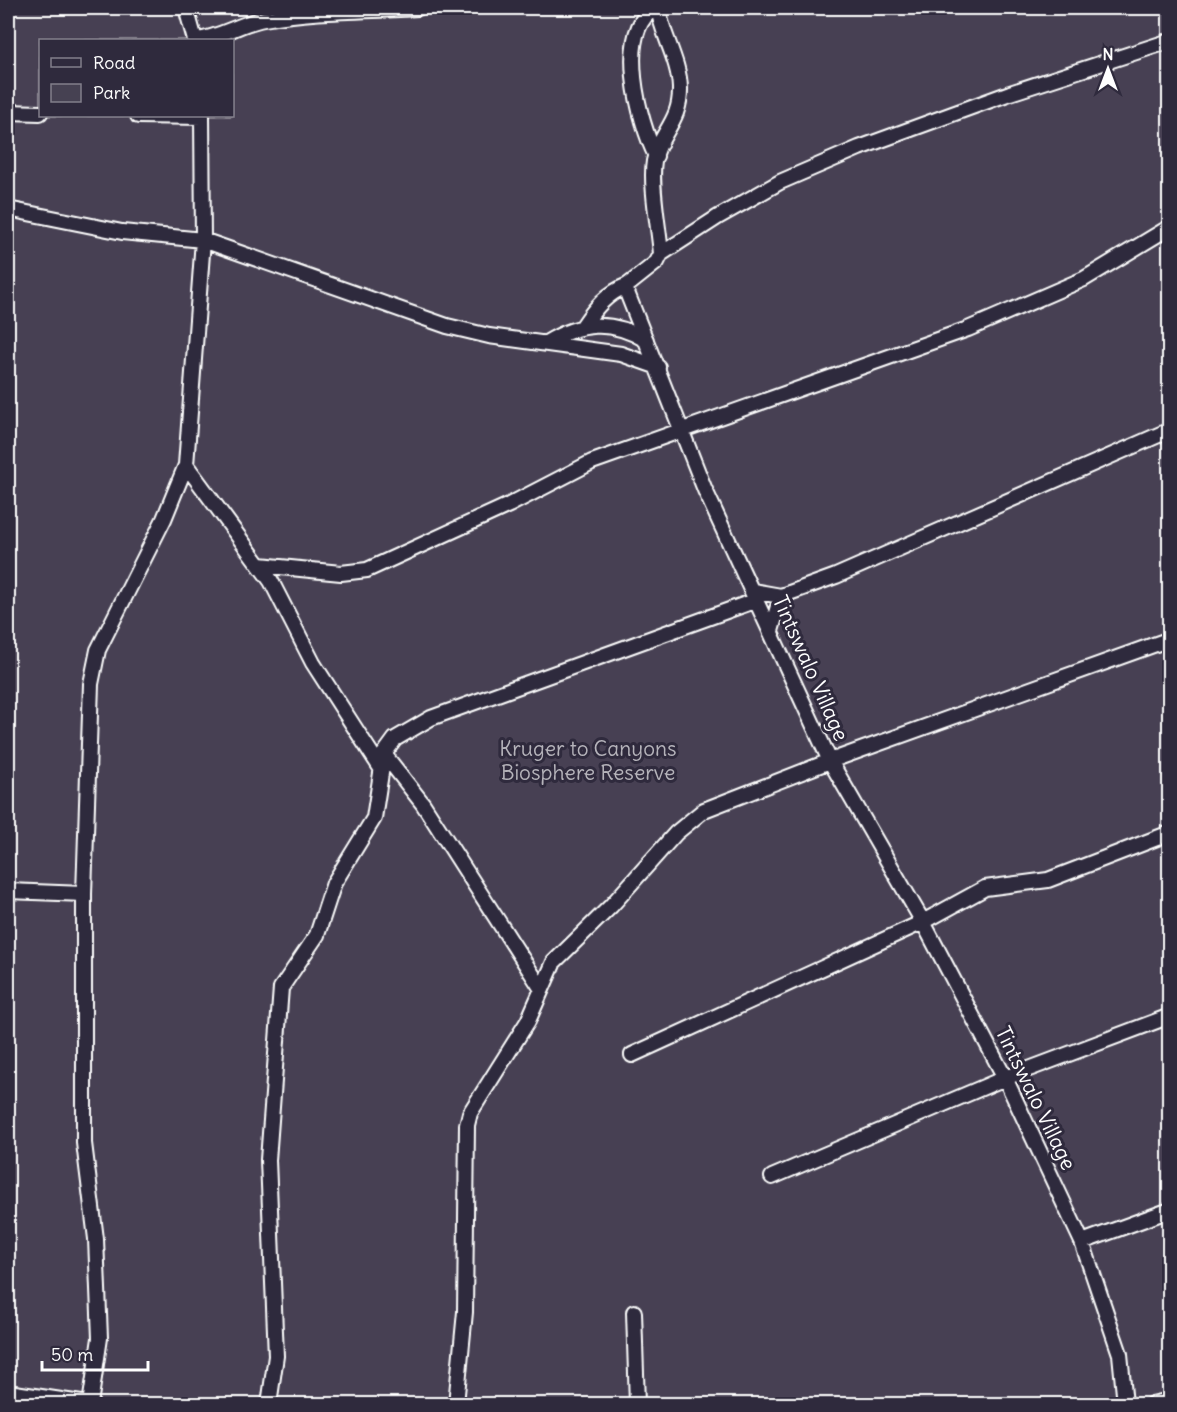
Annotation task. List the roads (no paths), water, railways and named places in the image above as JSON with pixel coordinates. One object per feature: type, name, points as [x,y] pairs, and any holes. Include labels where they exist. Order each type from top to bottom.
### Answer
[{"type":"street","points":[[186,8],[196,39]]},
{"type":"street","points":[[202,39],[219,36],[262,19],[418,8]]},
{"type":"street","points":[[656,156],[642,116],[632,59],[644,19],[657,8],[678,71],[680,90],[677,116],[656,156],[654,168],[661,254]]},
{"type":"street","points":[[583,326],[609,295],[628,285],[657,262],[661,254],[718,217],[780,182],[859,148],[1021,89],[1170,41]]},
{"type":"street","points":[[8,112],[39,113]]},
{"type":"street","points":[[8,1392],[89,1404],[100,1338],[96,1239],[84,1143],[84,894],[91,684],[98,650],[164,519],[186,465],[203,240],[202,117]]},
{"type":"street","points":[[8,209],[102,230],[203,240],[447,326],[489,336],[621,354],[658,367]]},
{"type":"street","points":[[260,565],[341,573],[367,570],[509,505],[592,462],[968,329],[1084,279],[1170,227]]},
{"type":"street","name":"Tintswalo Village","points":[[628,285],[628,297],[658,367],[705,490],[830,761],[923,922],[1005,1078],[1082,1242],[1120,1354],[1125,1404]]},
{"type":"street","points":[[546,343],[583,326],[611,325],[629,329],[646,340]]},
{"type":"street","points":[[269,1404],[276,1356],[268,1160],[281,988],[317,935],[333,883],[374,818],[378,805],[382,761],[395,739],[431,718],[755,596],[781,596],[837,576],[1170,430]]},
{"type":"street","points":[[186,465],[260,565],[283,601],[313,663],[382,761],[423,804],[541,988]]},
{"type":"street","points":[[771,631],[781,596]]},
{"type":"street","points":[[456,1404],[465,1312],[467,1125],[476,1103],[528,1020],[554,962],[566,948],[611,906],[688,821],[704,810],[830,761],[1170,639]]},
{"type":"street","points":[[632,1055],[923,922],[990,886],[1048,880],[1170,833]]},
{"type":"street","points":[[8,891],[84,894]]},
{"type":"street","points":[[772,1177],[1005,1078],[1170,1016]]},
{"type":"street","points":[[1082,1242],[1170,1209]]},
{"type":"street","points":[[634,1312],[637,1404]]},
{"type":"street","points":[[1152,1404],[1170,1400]]},
{"type":"park label","name":"Kruger to Canyons Biosphere Reserve","points":[[588,760]]}]
